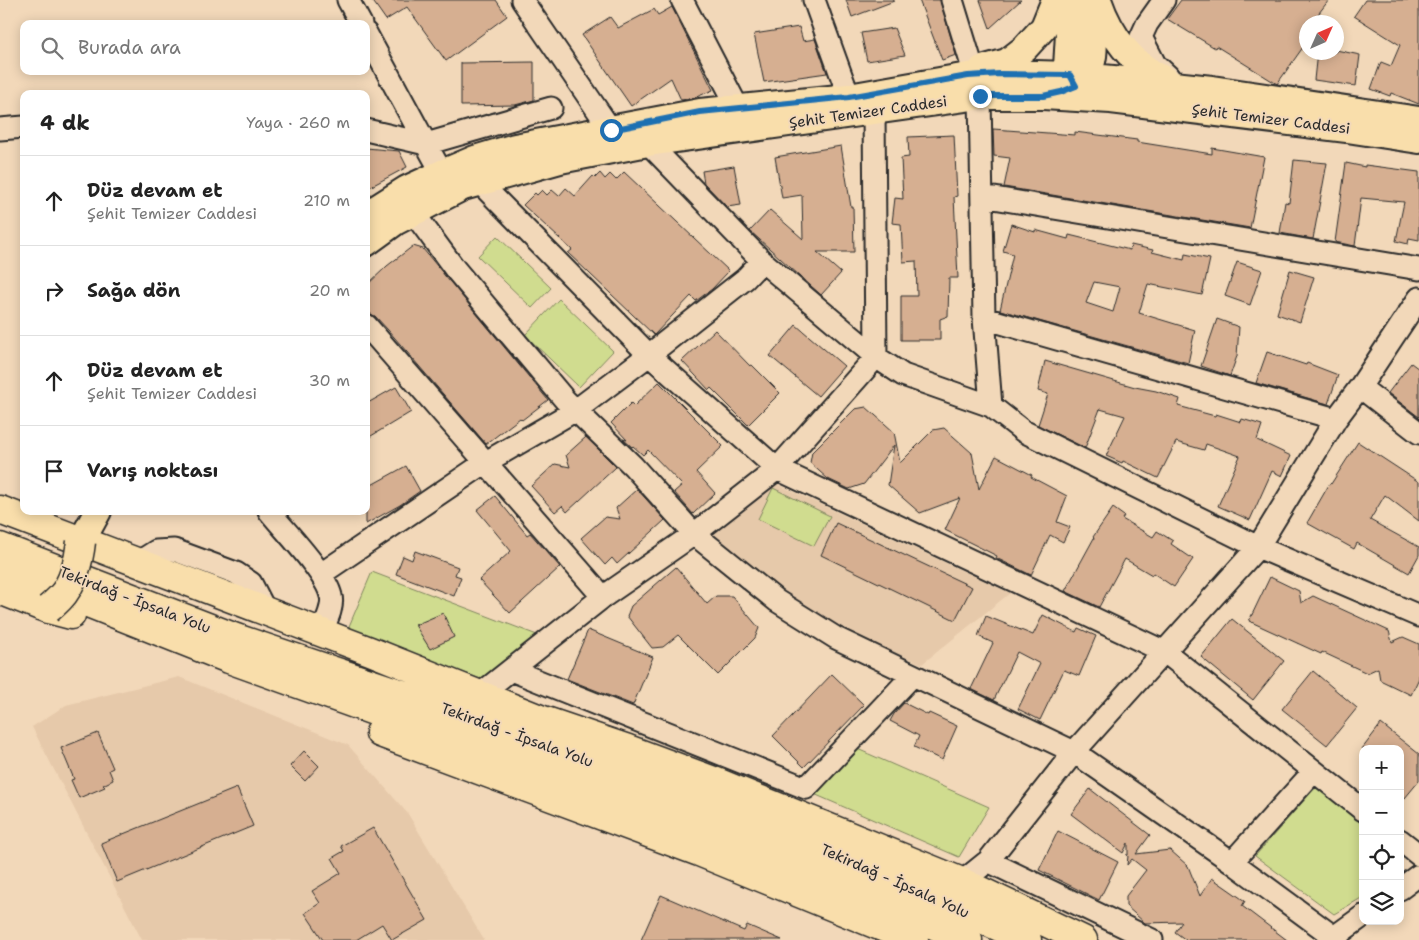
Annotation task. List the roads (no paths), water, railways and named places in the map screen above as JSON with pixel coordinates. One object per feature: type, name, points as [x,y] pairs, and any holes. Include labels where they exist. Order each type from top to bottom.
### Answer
[{"type":"highway","points":[[11,517],[321,633],[540,719],[689,772],[792,812],[962,882],[1083,940]]},
{"type":"highway","points":[[48,609],[61,598],[69,584],[80,552],[81,542]]},
{"type":"highway","name":"Tekirdağ - İpsala Yolu","points":[[0,548],[236,638],[500,727],[724,810],[916,888],[1027,940]]},
{"type":"highway","name":"Tekirdağ - İpsala Yolu","points":[[0,568],[229,658],[717,834],[818,874],[968,940]]},
{"type":"highway","points":[[0,590],[700,852],[914,940]]},
{"type":"main road","points":[[974,81],[1007,62],[1025,48],[1044,27],[1055,0]]},
{"type":"main road","points":[[1070,0],[1067,67],[1077,79],[1084,92],[1110,100]]},
{"type":"main road","points":[[1043,96],[1061,92],[1092,67],[1090,0]]},
{"type":"main road","points":[[1098,0],[1102,11],[1124,49],[1140,66],[1153,75],[1178,86]]},
{"type":"main road","name":"Şehit Temizer Caddesi","points":[[370,240],[395,222],[463,187],[560,160],[648,143],[874,111],[1000,74],[1212,89],[1419,120]]},
{"type":"main road","name":"Şehit Temizer Caddesi","points":[[370,212],[407,189],[442,173],[475,159],[516,147],[700,112],[849,97],[974,81],[1043,96],[1110,100],[1318,125],[1419,140]]},
{"type":"main road","points":[[81,542],[96,515]]},
{"type":"street","points":[[348,0],[359,20]]},
{"type":"street","points":[[522,0],[611,130]]},
{"type":"street","points":[[682,0],[738,108]]},
{"type":"street","points":[[814,0],[849,97]]},
{"type":"street","points":[[952,0],[974,81],[982,196],[984,318],[991,406]]},
{"type":"street","points":[[1164,0],[1147,24],[1141,38],[1155,64],[1178,86]]},
{"type":"street","points":[[370,40],[442,173]]},
{"type":"street","points":[[370,131],[426,144],[551,108]]},
{"type":"street","points":[[479,695],[603,597],[694,534],[777,469],[876,357],[874,111]]},
{"type":"street","points":[[0,129],[20,127]]},
{"type":"street","points":[[648,143],[762,261],[876,357],[903,375],[991,406],[1023,431],[1258,547],[1419,616]]},
{"type":"street","points":[[480,183],[649,355],[777,469],[1165,652],[1359,807]]},
{"type":"street","points":[[982,196],[1419,269]]},
{"type":"street","points":[[413,212],[455,269],[565,400],[633,466],[694,534],[777,601],[836,638],[1074,752],[1232,862],[1336,938],[1359,919]]},
{"type":"street","points":[[321,574],[486,462],[576,410],[745,279],[762,261]]},
{"type":"street","points":[[962,882],[988,861],[1074,752],[1258,547],[1336,419],[1360,387],[1419,298]]},
{"type":"street","points":[[984,318],[1336,419]]},
{"type":"street","points":[[370,330],[603,597]]},
{"type":"street","points":[[1360,387],[1419,432]]},
{"type":"street","points":[[272,515],[321,574],[331,596],[330,609],[321,633]]},
{"type":"street","points":[[511,670],[806,788]]},
{"type":"street","points":[[792,812],[806,788],[913,675]]},
{"type":"street","points":[[1232,862],[1314,771]]},
{"type":"street","points":[[1404,843],[1419,855]]},
{"type":"street","points":[[988,861],[1152,940]]},
{"type":"street","points":[[1404,886],[1419,875]]}]
